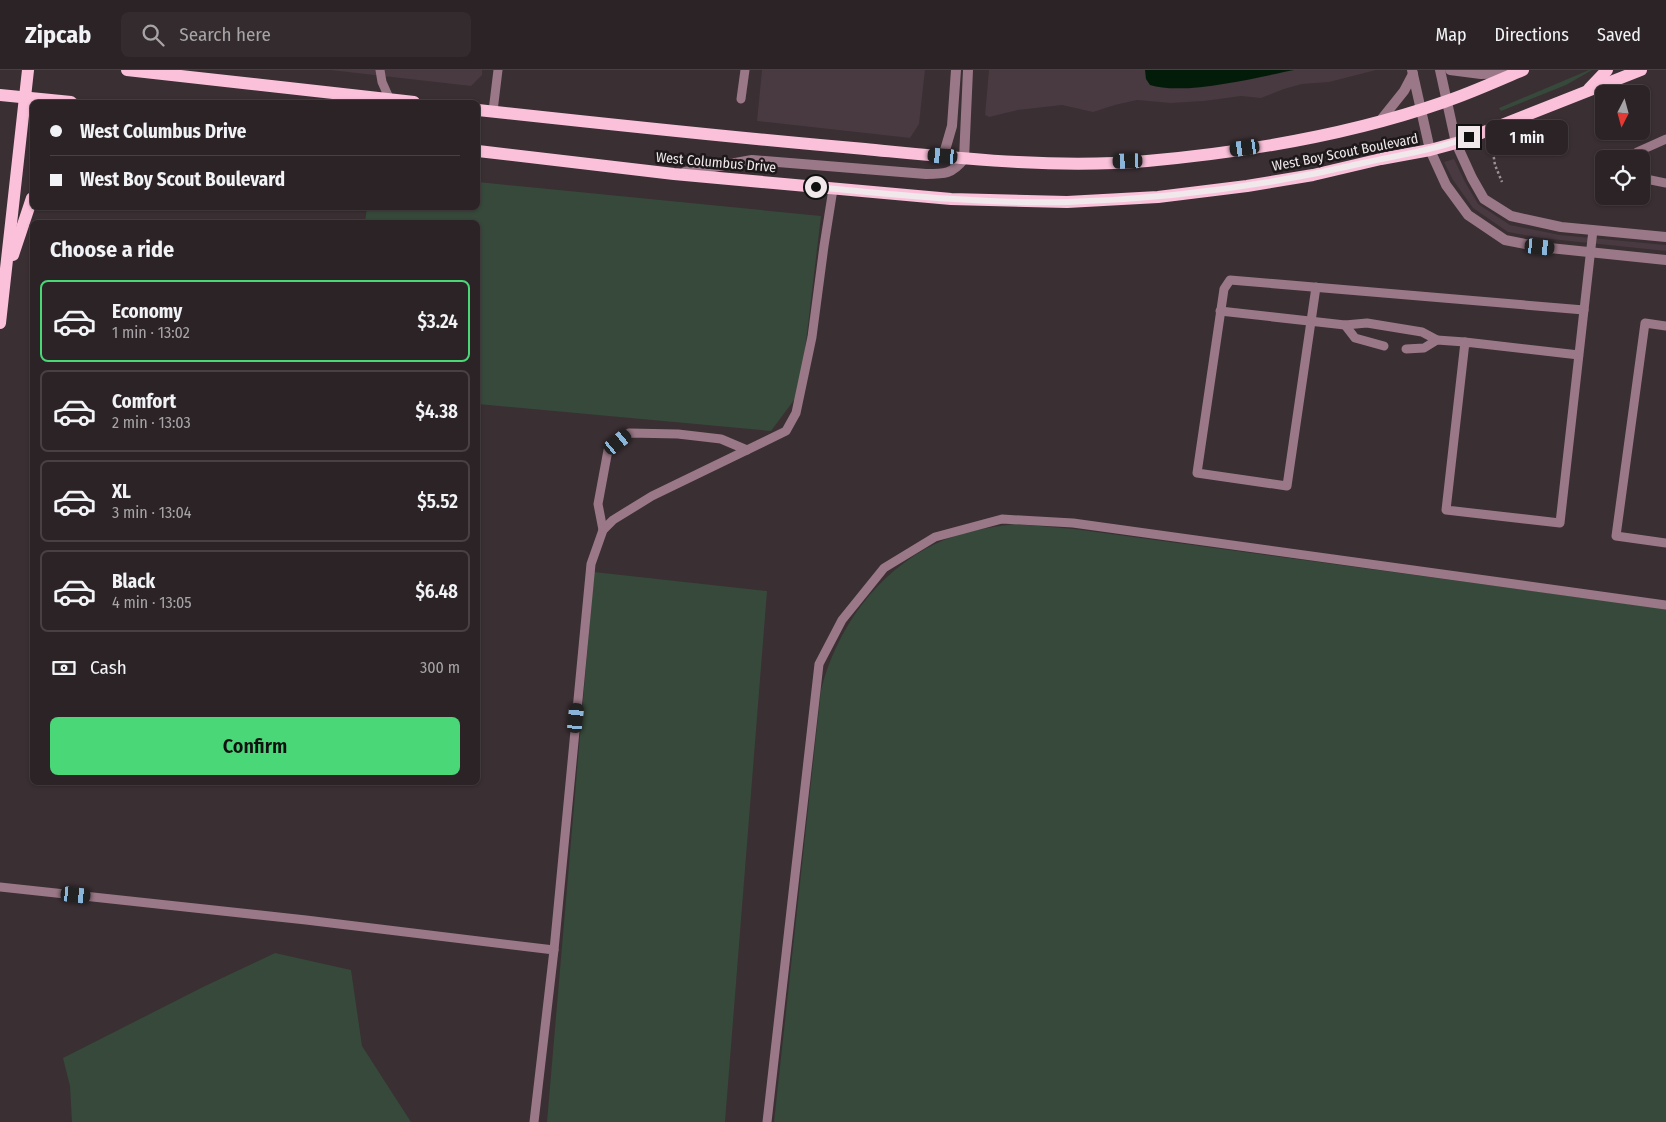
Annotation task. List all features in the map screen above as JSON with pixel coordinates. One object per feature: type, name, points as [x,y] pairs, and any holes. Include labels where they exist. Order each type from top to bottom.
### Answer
[{"type":"main road","points":[[0,323],[28,70]]},
{"type":"main road","points":[[127,70],[390,100]]},
{"type":"main road","points":[[1586,93],[1607,70]]},
{"type":"main road","name":"West Boy Scout Boulevard","points":[[951,199],[1067,202],[1158,197],[1247,186],[1313,175],[1430,150],[1456,142],[1641,70]]},
{"type":"main road","name":"West Boy Scout Boulevard","points":[[943,156],[1062,163],[1145,161],[1279,143],[1336,132],[1421,110],[1519,72]]},
{"type":"main road","points":[[0,94],[52,100]]},
{"type":"main road","name":"West Columbus Drive","points":[[480,110],[756,139],[943,156]]},
{"type":"main road","name":"West Columbus Drive","points":[[480,152],[674,174],[951,199]]},
{"type":"main road","points":[[5,276],[30,204]]},
{"type":"street","points":[[943,156],[952,126],[956,70]]},
{"type":"street","points":[[674,174],[752,160],[849,169],[941,174],[951,172],[958,167],[964,158],[968,70]]},
{"type":"street","points":[[1440,70],[1456,142],[1472,178],[1484,199],[1511,216],[1561,226],[1666,237]]},
{"type":"street","points":[[1450,70],[1481,74],[1519,72]]},
{"type":"street","points":[[1412,72],[1430,150],[1446,185],[1468,215],[1505,240],[1540,247],[1666,260]]},
{"type":"street","points":[[1380,121],[1404,90],[1412,72]]},
{"type":"lane","points":[[380,70],[382,82],[390,100]]},
{"type":"lane","points":[[493,111],[498,70]]},
{"type":"lane","points":[[741,99],[744,70]]},
{"type":"lane","points":[[1641,150],[1666,139]]},
{"type":"lane","points":[[1650,180],[1666,183]]},
{"type":"lane","points":[[534,1122],[554,950],[591,564],[603,530],[613,520],[652,496],[786,431],[796,412],[812,338],[824,246],[834,189]]},
{"type":"lane","points":[[1465,342],[1446,510],[1560,523],[1593,230]]},
{"type":"lane","points":[[1316,287],[1287,486],[1197,473],[1220,311],[1224,289],[1230,280],[1316,287],[1584,310]]},
{"type":"lane","points":[[1220,311],[1345,325],[1367,323],[1422,332],[1437,340],[1578,355]]},
{"type":"lane","points":[[1666,326],[1645,323],[1616,536],[1666,543]]},
{"type":"lane","points":[[1345,325],[1355,338],[1384,346]]},
{"type":"lane","points":[[1406,349],[1424,348],[1437,340]]},
{"type":"lane","points":[[603,530],[598,504],[608,450],[629,433],[678,434],[722,439],[747,450]]},
{"type":"lane","points":[[767,1122],[819,664],[842,620],[884,568],[935,537],[1002,519],[1073,523],[1666,605]]},
{"type":"lane","points":[[0,887],[306,920],[554,950]]},
{"type":"path","points":[[1493,152],[1495,164],[1502,182]]},
{"type":"shaded area","points":[[330,70],[482,70],[482,75],[471,86]]},
{"type":"shaded area","points":[[762,70],[925,70],[919,124],[910,138],[757,121]]},
{"type":"shaded area","points":[[989,70],[1376,70],[1329,82],[1302,84],[1261,98],[1241,96],[1170,103],[1137,100],[1093,112],[1062,105],[1018,110],[989,117],[985,115]]},
{"type":"shaded area","points":[[1145,70],[1294,70],[1201,87],[1165,88],[1150,85],[1146,79]]},
{"type":"shaded area","points":[[1592,70],[1566,85],[1501,111],[1499,108]]},
{"type":"shaded area","points":[[1454,159],[1478,204],[1510,225],[1560,235],[1666,245],[1666,251],[1541,238],[1508,232],[1473,208],[1453,180],[1444,162]]},
{"type":"shaded area","points":[[480,182],[821,216],[800,392],[771,431],[480,404],[480,220],[365,220],[367,210],[480,210]]},
{"type":"shaded area","points":[[1016,524],[1074,529],[1666,609],[1666,1122],[774,1122],[821,690],[828,667],[848,624],[877,586],[895,570],[914,556],[954,536]]},
{"type":"shaded area","points":[[594,572],[767,591],[725,1122],[547,1122]]},
{"type":"shaded area","points":[[275,953],[351,970],[362,1046],[411,1122],[72,1122],[70,1086],[63,1058]]},
{"type":"route","points":[[816,187],[951,199],[1003,201],[1067,202],[1158,197],[1247,186],[1313,175],[1430,150],[1469,137]]}]
